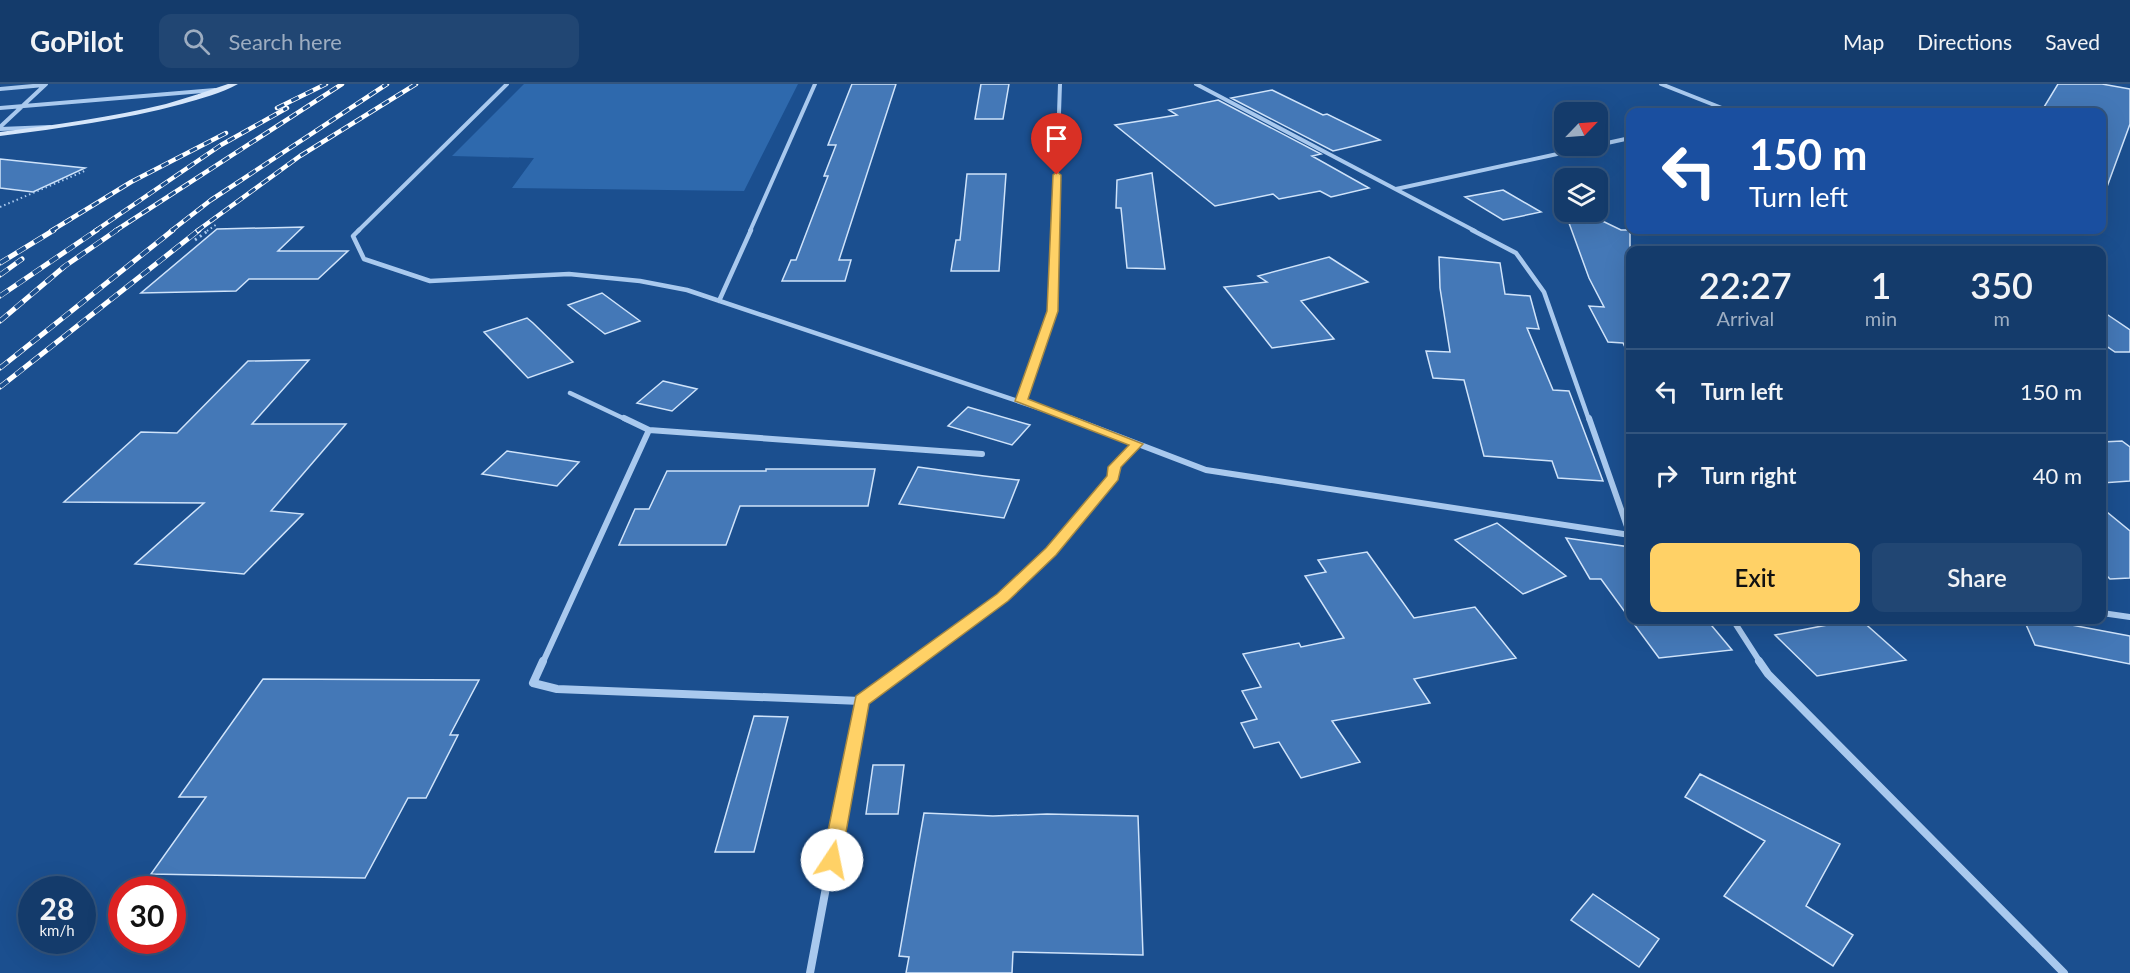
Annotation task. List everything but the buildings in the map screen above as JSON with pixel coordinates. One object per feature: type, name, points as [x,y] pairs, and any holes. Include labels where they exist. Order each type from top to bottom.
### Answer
[{"type":"main road","points":[[0,134],[55,127],[192,99],[235,84]]},
{"type":"street","points":[[507,84],[353,236],[364,259],[430,281],[570,274],[650,283],[687,290],[1021,401],[1206,470],[1626,534]]},
{"type":"street","points":[[719,301],[815,84]]},
{"type":"street","points":[[1021,401],[1052,311],[1060,84]]},
{"type":"street","points":[[1196,84],[1516,254],[1544,292],[1626,524]]},
{"type":"street","points":[[1660,84],[1722,108]]},
{"type":"street","points":[[0,89],[45,85]]},
{"type":"street","points":[[0,128],[45,85]]},
{"type":"street","points":[[0,108],[215,90]]},
{"type":"street","points":[[0,128],[55,127]]},
{"type":"street","points":[[1608,143],[1626,139]]},
{"type":"street","points":[[1396,189],[1554,154]]},
{"type":"street","points":[[570,393],[649,430],[751,440],[893,446],[982,454]]},
{"type":"street","points":[[649,430],[533,683],[558,690],[861,701],[1003,597],[1051,551],[1113,477],[1114,467],[1137,444]]},
{"type":"street","points":[[2106,614],[2130,617]]},
{"type":"street","points":[[1736,624],[1768,674],[2064,973]]},
{"type":"street","points":[[810,973],[861,701]]},
{"type":"path","points":[[0,207],[87,170]]},
{"type":"path","points":[[195,240],[217,224]]},
{"type":"shaded area","points":[[524,84],[798,84],[744,191],[512,188],[534,158],[452,156]]},
{"type":"railway","points":[[277,108],[326,84]]},
{"type":"railway","points":[[115,231],[342,84]]},
{"type":"railway","points":[[171,231],[211,200],[387,84]]},
{"type":"railway","points":[[197,231],[300,156],[416,84]]},
{"type":"railway","points":[[95,231],[221,145],[287,108]]},
{"type":"railway","points":[[51,231],[131,182],[226,133]]},
{"type":"railway","points":[[0,263],[54,230]]},
{"type":"railway","points":[[0,296],[97,230]]},
{"type":"railway","points":[[0,321],[65,266],[117,230]]},
{"type":"railway","points":[[0,368],[173,230]]},
{"type":"railway","points":[[0,387],[199,230]]},
{"type":"railway","points":[[0,275],[22,259]]},
{"type":"route","points":[[832,860],[861,701],[1003,597],[1051,551],[1113,477],[1114,467],[1137,444],[1021,401],[1052,311],[1057,175]]}]
